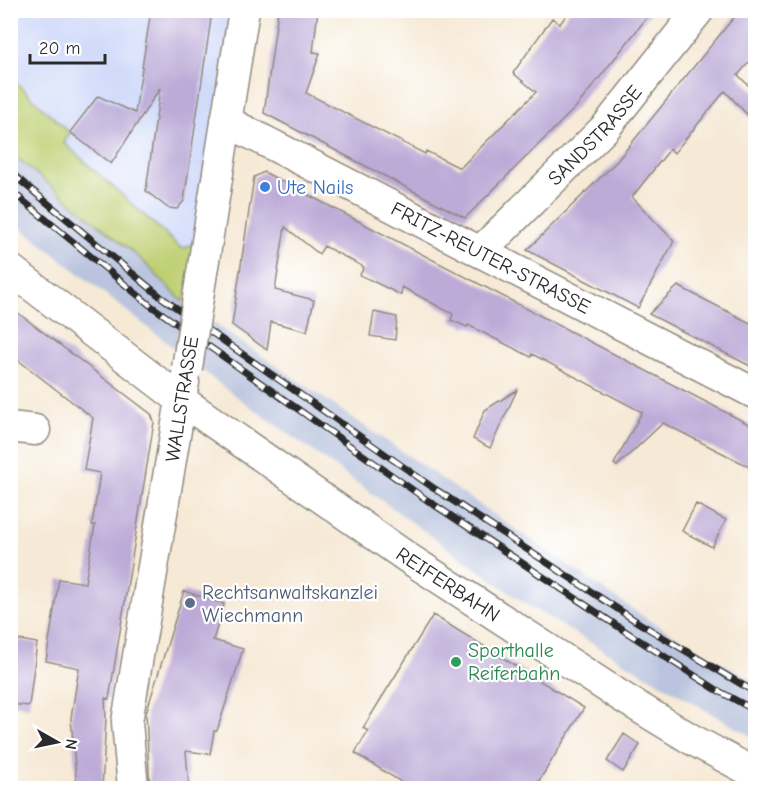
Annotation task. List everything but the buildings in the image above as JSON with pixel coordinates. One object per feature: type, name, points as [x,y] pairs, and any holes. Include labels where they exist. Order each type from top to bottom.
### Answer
[{"type":"street","name":"WALLSTRASSE","points":[[133,789],[128,722],[244,10]]},
{"type":"street","name":"SANDSTRASSE","points":[[480,252],[606,127],[699,10]]},
{"type":"street","name":"FRITZ-REUTER-STRASSE","points":[[226,121],[756,394]]},
{"type":"street","name":"REIFERBAHN","points":[[10,269],[181,400],[408,558],[622,697],[691,739],[756,774]]},
{"type":"shaded area","points":[[10,11],[244,11],[207,238],[182,250],[64,143],[70,133],[11,76]]},
{"type":"shaded area","points":[[10,153],[141,259],[183,302],[647,619],[755,682],[755,739],[530,607],[226,389],[11,220]]},
{"type":"green space","points":[[10,77],[70,133],[64,143],[182,249],[207,238],[183,302],[141,259],[11,153]]},
{"type":"railway","points":[[10,172],[161,297],[435,489],[639,623],[756,693]]},
{"type":"railway","points":[[10,190],[150,305],[427,500],[631,635],[717,690],[756,711]]},
{"type":"place","name":"Ute Nails","points":[[265,187]]},
{"type":"place","name":"Rechtsanwaltskanzlei Wiechmann","points":[[190,603]]},
{"type":"place","name":"Sporthalle Reiferbahn","points":[[456,662]]}]
